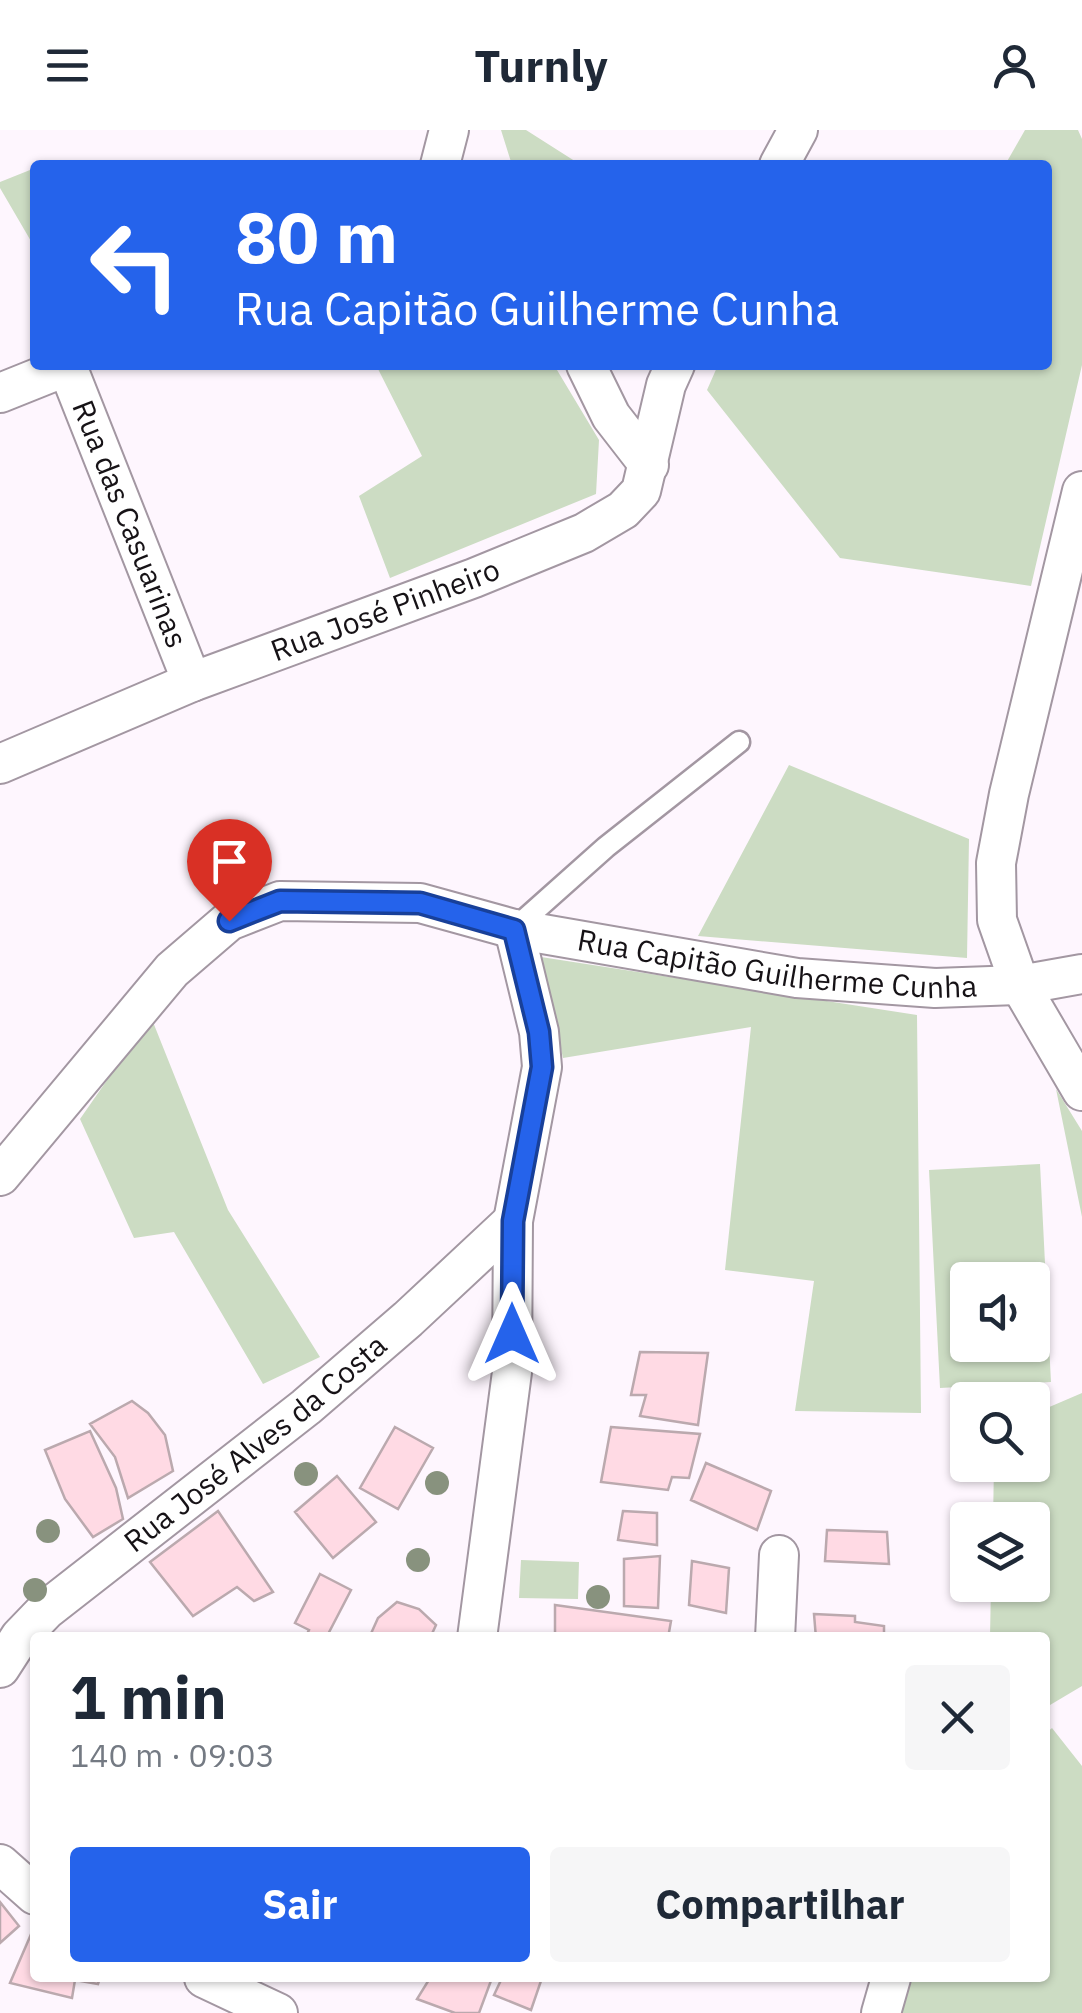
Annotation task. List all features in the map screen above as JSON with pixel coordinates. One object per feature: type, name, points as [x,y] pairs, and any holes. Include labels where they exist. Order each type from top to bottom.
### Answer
[{"type":"street","points":[[441,160],[449,130]]},
{"type":"street","points":[[782,160],[798,130]]},
{"type":"street","points":[[0,393],[59,370]]},
{"type":"street","name":"Rua das Casuarinas","points":[[71,370],[192,682]]},
{"type":"street","points":[[588,370],[611,416],[648,465]]},
{"type":"street","name":"Rua José Pinheiro","points":[[0,764],[192,682],[584,534],[623,510],[640,491],[673,370]]},
{"type":"street","points":[[1082,492],[996,864],[998,920],[1020,985],[1082,1092]]},
{"type":"street","name":"Rua Capitão Guilherme Cunha","points":[[0,1176],[172,970],[229,921],[280,901],[420,903],[514,930],[797,978],[935,988],[1020,985],[1082,974]]},
{"type":"street","points":[[477,1632],[512,1372],[513,1221],[542,1067],[539,1032],[514,930]]},
{"type":"street","name":"Rua José Alves da Costa","points":[[0,1668],[20,1637],[46,1610],[306,1407],[513,1221]]},
{"type":"street","points":[[774,1632],[779,1555]]},
{"type":"street","points":[[0,1864],[30,1891]]},
{"type":"street","points":[[212,1982],[278,2013]]},
{"type":"street","points":[[881,2013],[890,1982]]},
{"type":"lane","points":[[514,930],[606,847],[739,742]]},
{"type":"green space","points":[[501,130],[526,130],[573,160],[510,160]]},
{"type":"green space","points":[[1025,130],[1078,130],[1082,139],[1082,365],[1031,586],[840,558],[707,390],[716,370],[1052,370],[1052,160],[1008,160]]},
{"type":"green space","points":[[30,170],[30,239],[0,188],[0,182]]},
{"type":"green space","points":[[379,370],[557,370],[599,440],[596,494],[390,578],[359,496],[422,456]]},
{"type":"green space","points":[[789,765],[969,839],[967,958],[698,936]]},
{"type":"green space","points":[[541,957],[917,1015],[921,1413],[795,1411],[814,1281],[725,1270],[751,1027],[563,1058]]},
{"type":"green space","points":[[151,1017],[228,1210],[320,1357],[263,1384],[174,1232],[134,1238],[80,1119]]},
{"type":"green space","points":[[1056,1089],[1082,1131],[1082,1217]]},
{"type":"green space","points":[[1040,1164],[1045,1262],[950,1262],[950,1362],[1050,1362],[1051,1382],[950,1382],[950,1387],[940,1388],[929,1170]]},
{"type":"green space","points":[[1082,1393],[1082,1686],[1050,1705],[1050,1632],[990,1632],[991,1602],[1050,1602],[1050,1502],[993,1502],[994,1482],[1050,1482],[1050,1407]]},
{"type":"green space","points":[[521,1560],[579,1562],[578,1599],[519,1598]]},
{"type":"green space","points":[[1050,1730],[1082,1766],[1082,2013],[898,2013],[910,1982],[1050,1982]]},
{"type":"building","points":[[640,1352],[708,1353],[698,1425],[640,1416],[646,1395],[631,1395]]},
{"type":"building","points":[[132,1401],[148,1413],[165,1435],[173,1471],[128,1498],[115,1457],[90,1424]]},
{"type":"building","points":[[395,1427],[433,1448],[398,1509],[360,1488]]},
{"type":"building","points":[[611,1427],[700,1434],[689,1478],[672,1477],[668,1490],[601,1482]]},
{"type":"building","points":[[90,1431],[116,1488],[123,1519],[93,1537],[65,1499],[45,1450]]},
{"type":"building","points":[[706,1463],[771,1491],[757,1530],[691,1500]]},
{"type":"building","points":[[337,1476],[376,1522],[333,1558],[295,1512]]},
{"type":"building","points":[[218,1511],[273,1592],[254,1601],[237,1587],[193,1616],[150,1562]]},
{"type":"building","points":[[623,1511],[657,1513],[657,1545],[618,1540]]},
{"type":"building","points":[[827,1530],[887,1532],[889,1564],[825,1561]]},
{"type":"building","points":[[660,1556],[658,1608],[624,1606],[624,1559]]},
{"type":"building","points":[[692,1561],[729,1568],[726,1613],[689,1605]]},
{"type":"building","points":[[320,1574],[351,1590],[329,1632],[308,1632],[295,1623]]},
{"type":"building","points":[[397,1602],[419,1609],[436,1625],[433,1632],[372,1632],[378,1618]]},
{"type":"building","points":[[555,1605],[671,1621],[669,1632],[555,1632]]},
{"type":"building","points":[[814,1614],[855,1616],[855,1622],[884,1626],[884,1632],[816,1632]]},
{"type":"building","points":[[0,1902],[19,1926],[0,1943]]},
{"type":"building","points":[[30,1937],[30,1982],[75,1982],[72,1998],[10,1983]]},
{"type":"building","points":[[428,1982],[491,1982],[479,2013],[455,2013],[417,1999]]},
{"type":"building","points":[[500,1982],[541,1982],[531,2010],[494,1995]]},
{"type":"route","points":[[229,921],[280,901],[420,903],[514,930],[539,1032],[542,1067],[513,1221],[512,1334]]}]
